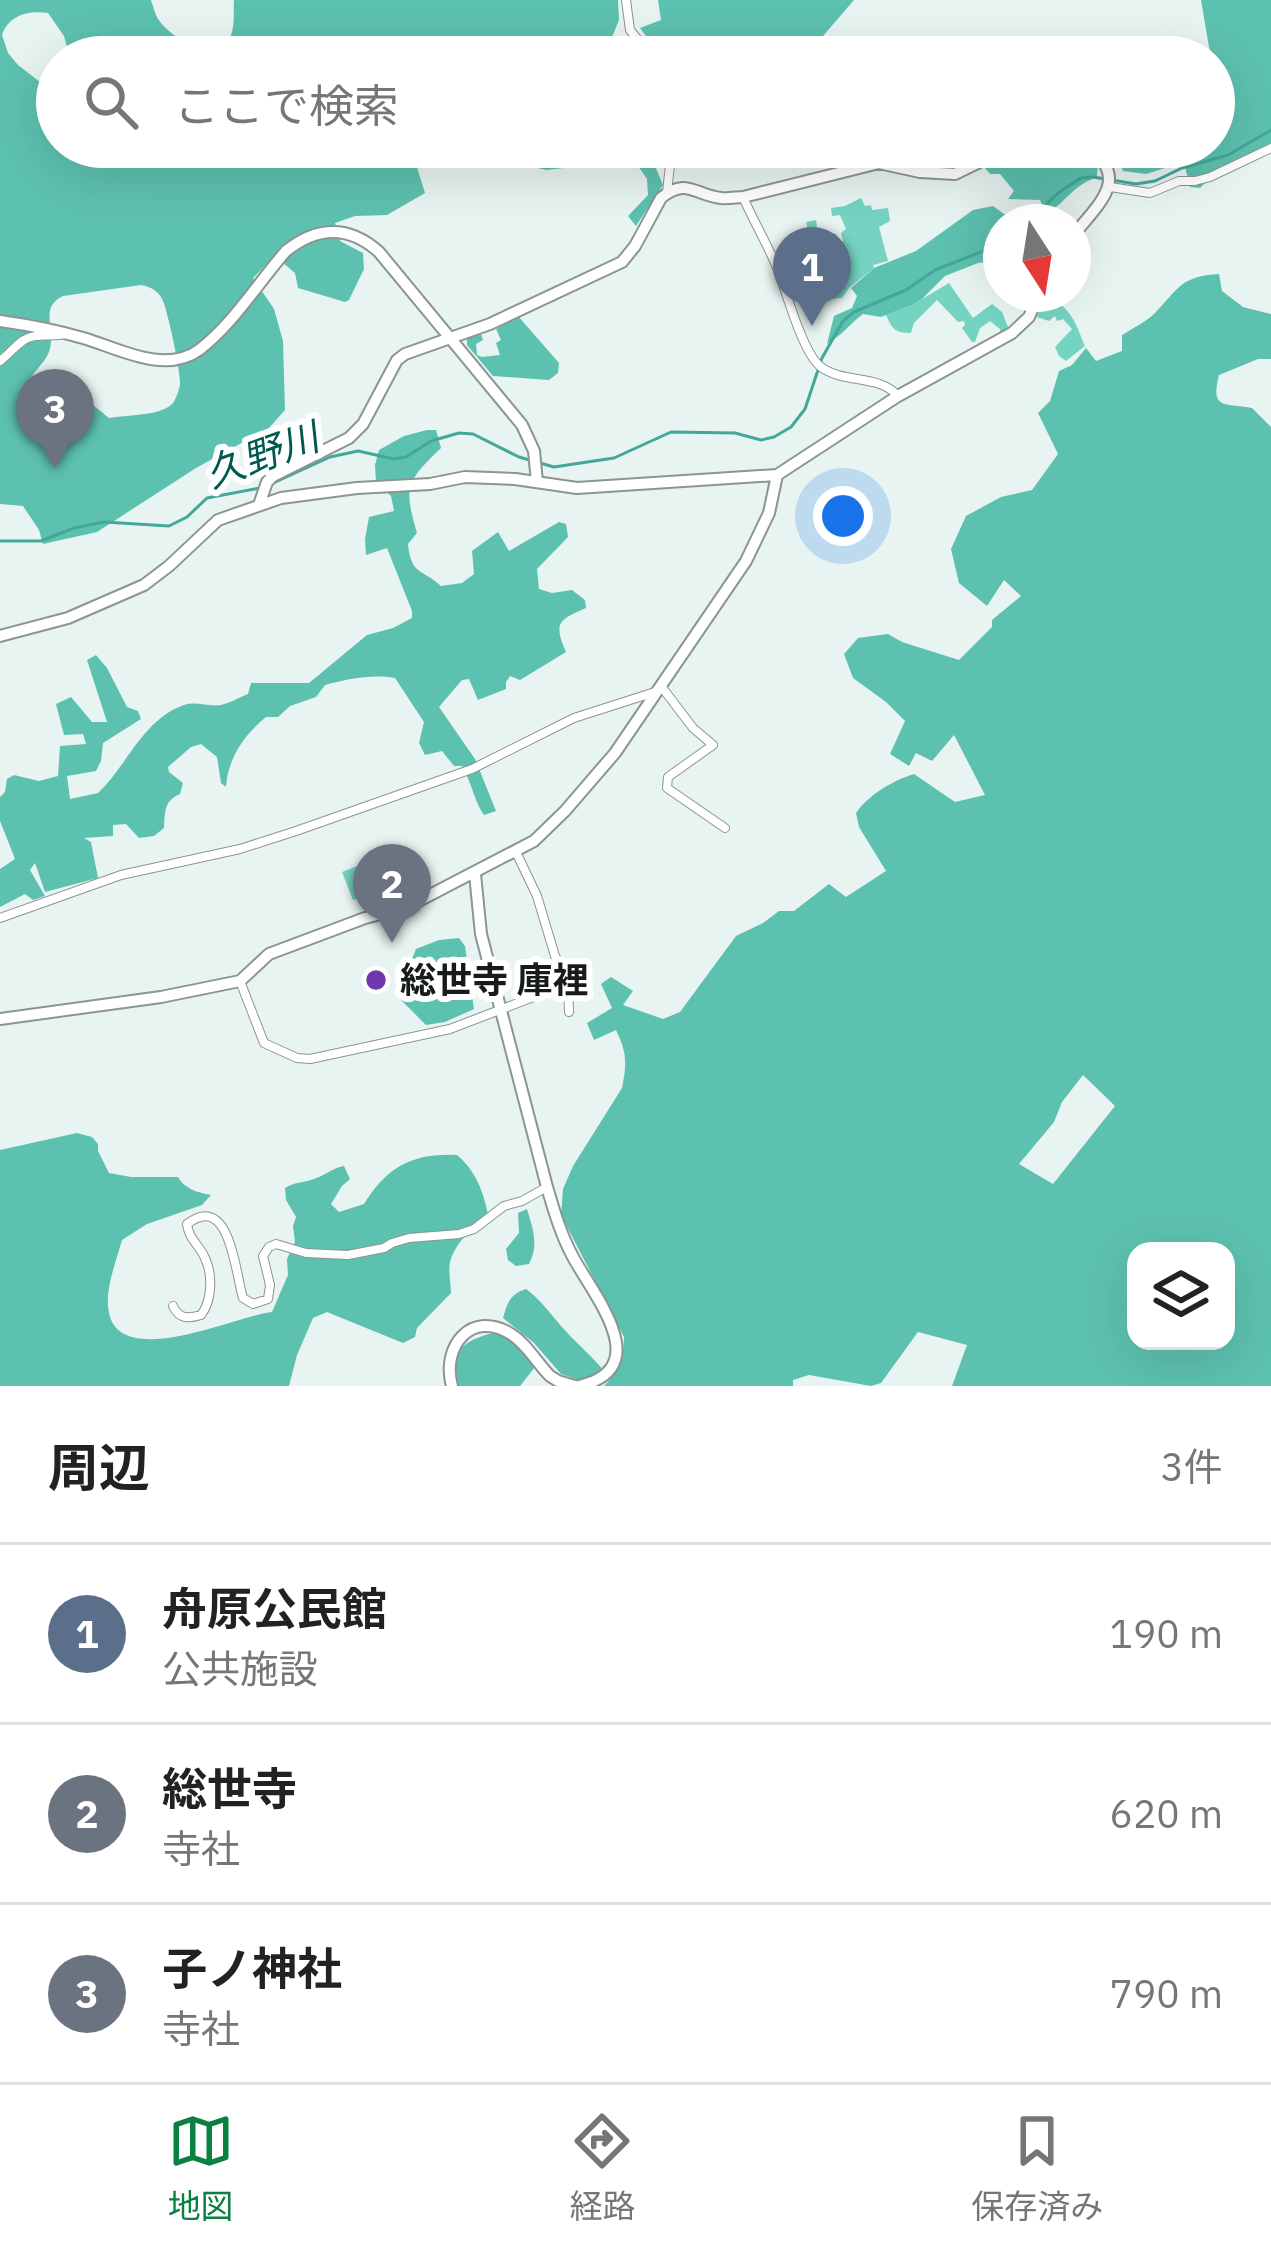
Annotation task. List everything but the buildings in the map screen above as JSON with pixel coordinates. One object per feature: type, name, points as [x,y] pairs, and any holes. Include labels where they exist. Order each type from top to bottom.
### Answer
[{"type":"street","points":[[626,0],[635,36]]},
{"type":"street","points":[[1235,165],[1271,148]]},
{"type":"street","points":[[667,192],[670,168]]},
{"type":"street","points":[[259,505],[273,476],[349,438],[363,424],[397,360],[490,324],[622,262],[667,192],[687,187],[723,199],[743,197],[859,168]]},
{"type":"street","points":[[902,168],[955,174],[967,168]]},
{"type":"street","points":[[1106,168],[1110,180],[1145,194],[1229,168]]},
{"type":"street","points":[[1091,209],[1110,180]]},
{"type":"street","points":[[743,197],[774,260],[814,363],[828,372],[883,384],[898,396]]},
{"type":"street","points":[[0,321],[67,334],[156,360],[178,359],[213,337],[286,251],[307,236],[336,230],[359,236],[380,252],[522,425],[534,451],[538,477]]},
{"type":"street","points":[[0,636],[68,618],[144,585],[218,520],[299,495],[465,477],[538,477],[577,488],[777,475],[898,396],[1012,333],[1031,312]]},
{"type":"street","points":[[0,361],[27,337],[67,334]]},
{"type":"street","points":[[0,1019],[160,998],[240,981],[268,953],[407,908],[534,841],[615,752],[746,561],[769,512],[777,475]]},
{"type":"street","points":[[659,689],[713,745],[668,777],[667,788],[725,828]]},
{"type":"street","points":[[0,918],[121,875],[240,849],[472,770],[574,718],[659,689]]},
{"type":"street","points":[[516,852],[568,980],[569,1012]]},
{"type":"street","points":[[452,1386],[450,1354],[465,1333],[484,1327],[511,1334],[550,1376],[577,1386],[607,1373],[616,1358],[617,1343],[557,1222],[481,934],[476,874]]},
{"type":"street","points":[[240,981],[264,1043],[310,1059],[428,1035],[568,980]]},
{"type":"street","points":[[173,1306],[184,1318],[201,1315],[209,1300],[204,1254],[187,1230],[187,1224],[201,1216],[213,1217],[223,1227],[242,1298],[253,1304],[271,1293],[263,1256],[268,1247],[276,1244],[306,1253],[348,1255],[409,1238],[459,1234],[547,1186]]},
{"type":"green space","points":[[0,0],[151,0],[158,19],[177,36],[64,36],[48,13],[27,13],[5,28],[2,35],[8,53],[36,79],[36,168],[417,168],[425,193],[387,215],[355,216],[335,223],[340,241],[363,253],[364,269],[345,302],[298,288],[295,273],[275,256],[253,278],[274,309],[283,341],[285,410],[269,428],[97,532],[43,544],[23,506],[0,504]],"holes":[[[141,285],[154,290],[163,301],[180,378],[173,403],[152,413],[109,418],[77,399],[41,412],[31,378],[49,352],[50,313],[56,301],[63,296]]]},
{"type":"green space","points":[[234,0],[618,0],[619,20],[613,36],[231,36]]},
{"type":"green space","points":[[658,0],[854,0],[823,36],[646,36],[640,28],[661,20]]},
{"type":"green space","points":[[1201,0],[1271,0],[1271,143],[1235,161],[1235,36],[1207,36]]},
{"type":"green space","points":[[639,168],[656,168],[663,185],[636,226],[628,216],[648,195],[647,179]]},
{"type":"green space","points":[[985,168],[1098,168],[1097,177],[1059,204],[1008,199],[1014,191],[1000,174],[990,174]]},
{"type":"green space","points":[[1122,168],[1165,168],[1146,174]]},
{"type":"green space","points":[[1185,168],[1220,168],[1200,188],[1190,187]]},
{"type":"green space","points":[[861,198],[872,210],[888,208],[890,221],[879,227],[888,261],[873,265],[842,298],[823,300],[806,222],[816,220],[818,234],[836,234],[843,241],[841,233],[846,229],[840,215],[832,216],[831,208]]},
{"type":"green space","points":[[983,208],[983,262],[945,276],[912,305],[881,317],[863,314],[827,344],[834,316],[852,308],[857,296],[851,288],[874,268],[916,251],[973,210]]},
{"type":"green space","points":[[1219,274],[1222,291],[1243,307],[1271,314],[1271,359],[1258,359],[1219,375],[1216,394],[1227,405],[1252,408],[1271,427],[1271,1386],[952,1386],[967,1345],[918,1332],[881,1383],[871,1386],[809,1375],[793,1380],[793,1386],[604,1386],[620,1364],[624,1337],[561,1215],[563,1189],[573,1166],[624,1079],[624,1052],[616,1030],[594,1040],[587,1023],[612,1008],[601,984],[611,977],[633,991],[623,1005],[663,1019],[680,1012],[736,936],[779,911],[794,911],[829,884],[846,897],[886,871],[859,827],[856,813],[874,794],[914,774],[955,802],[985,795],[954,735],[932,761],[916,753],[909,766],[890,754],[905,721],[853,678],[844,654],[858,638],[888,634],[959,660],[992,627],[992,620],[1021,596],[1004,580],[987,606],[959,583],[951,549],[966,516],[1001,497],[1032,490],[1058,454],[1038,413],[1050,401],[1059,371],[1072,365],[1086,348],[1096,361],[1122,351],[1122,335],[1196,277]],"holes":[[[1083,1075],[1115,1106],[1053,1184],[1019,1164],[1054,1122],[1062,1102]]]},
{"type":"green space","points":[[949,283],[973,318],[983,311],[1002,312],[1010,332],[1001,335],[990,321],[972,342],[962,328],[964,321],[958,322],[937,300],[914,323],[911,333],[892,327],[886,315]]},
{"type":"green space","points":[[1039,312],[1067,312],[1085,346],[1066,361],[1055,347],[1072,329],[1055,316],[1049,321],[1037,317]]},
{"type":"green space","points":[[518,316],[559,363],[558,373],[549,380],[493,376],[467,345],[467,339],[481,334],[477,355],[500,355],[496,329]]},
{"type":"green space","points":[[436,430],[441,448],[411,485],[417,533],[408,544],[414,566],[441,586],[462,583],[474,574],[472,551],[498,532],[509,551],[559,522],[566,524],[568,537],[537,569],[539,589],[552,593],[572,590],[585,600],[586,608],[559,628],[566,652],[520,680],[510,676],[506,689],[478,700],[469,679],[462,680],[439,707],[475,759],[496,811],[484,815],[462,766],[454,766],[442,751],[425,755],[419,743],[424,722],[395,678],[351,679],[325,685],[316,697],[290,706],[278,717],[266,717],[239,748],[226,787],[221,783],[217,757],[201,744],[191,747],[168,767],[183,783],[180,794],[166,807],[164,828],[154,836],[139,838],[126,824],[113,825],[113,836],[84,838],[91,842],[98,878],[45,892],[35,863],[30,870],[45,896],[33,900],[25,894],[0,907],[0,869],[15,859],[0,821],[0,797],[7,779],[14,775],[39,781],[58,776],[60,746],[86,744],[83,734],[64,735],[56,704],[71,697],[92,722],[107,722],[87,660],[96,655],[127,707],[138,711],[141,719],[103,743],[96,771],[67,776],[70,799],[98,793],[146,732],[170,712],[189,704],[228,703],[248,694],[251,683],[309,683],[367,635],[412,618],[387,548],[366,555],[365,539],[369,517],[394,511],[391,496],[376,483],[379,450]]},
{"type":"green space","points":[[390,853],[411,900],[389,906],[380,891],[353,900],[342,872]]},
{"type":"green space","points":[[459,938],[465,946],[474,1009],[426,1025],[402,1001],[399,991],[410,988],[409,967],[416,949]]},
{"type":"green space","points":[[77,1133],[98,1144],[109,1173],[178,1177],[188,1188],[211,1195],[202,1205],[147,1224],[122,1240],[111,1276],[109,1313],[118,1330],[135,1338],[182,1335],[272,1312],[288,1275],[287,1259],[295,1242],[296,1217],[285,1188],[340,1167],[344,1166],[350,1179],[331,1204],[339,1212],[364,1204],[382,1180],[402,1165],[457,1155],[478,1182],[488,1214],[456,1248],[449,1266],[451,1293],[417,1328],[415,1337],[403,1343],[327,1312],[313,1318],[289,1386],[0,1386],[0,1150]]},
{"type":"green space","points":[[527,1209],[534,1250],[529,1264],[516,1266],[508,1260],[506,1249],[519,1233],[518,1213]]},
{"type":"green space","points":[[526,1289],[604,1371],[585,1382],[561,1374],[503,1318],[510,1299]]},
{"type":"green space","points":[[498,1332],[524,1351],[535,1367],[520,1386],[457,1386],[454,1364],[461,1348]]},
{"type":"waterway","name":"久野川","points":[[1235,151],[1271,130]]},
{"type":"waterway","name":"久野川","points":[[1047,204],[1081,178],[1136,184],[1182,168]]},
{"type":"waterway","name":"久野川","points":[[269,485],[330,457],[358,451],[406,457],[431,441],[459,433],[473,434],[519,457],[554,467],[614,458],[671,432],[735,433],[761,440],[774,437],[791,427],[805,409],[822,358],[843,321],[935,270],[983,251]]},
{"type":"waterway","points":[[0,541],[41,541],[104,522],[169,526],[207,498],[260,488]]},
{"type":"place","name":"舟原公民館","points":[[812,326]]},
{"type":"place","name":"子ノ神社","points":[[55,468]]},
{"type":"place","name":"総世寺","points":[[392,943]]},
{"type":"place","name":"総世寺 庫裡","points":[[376,980]]}]
